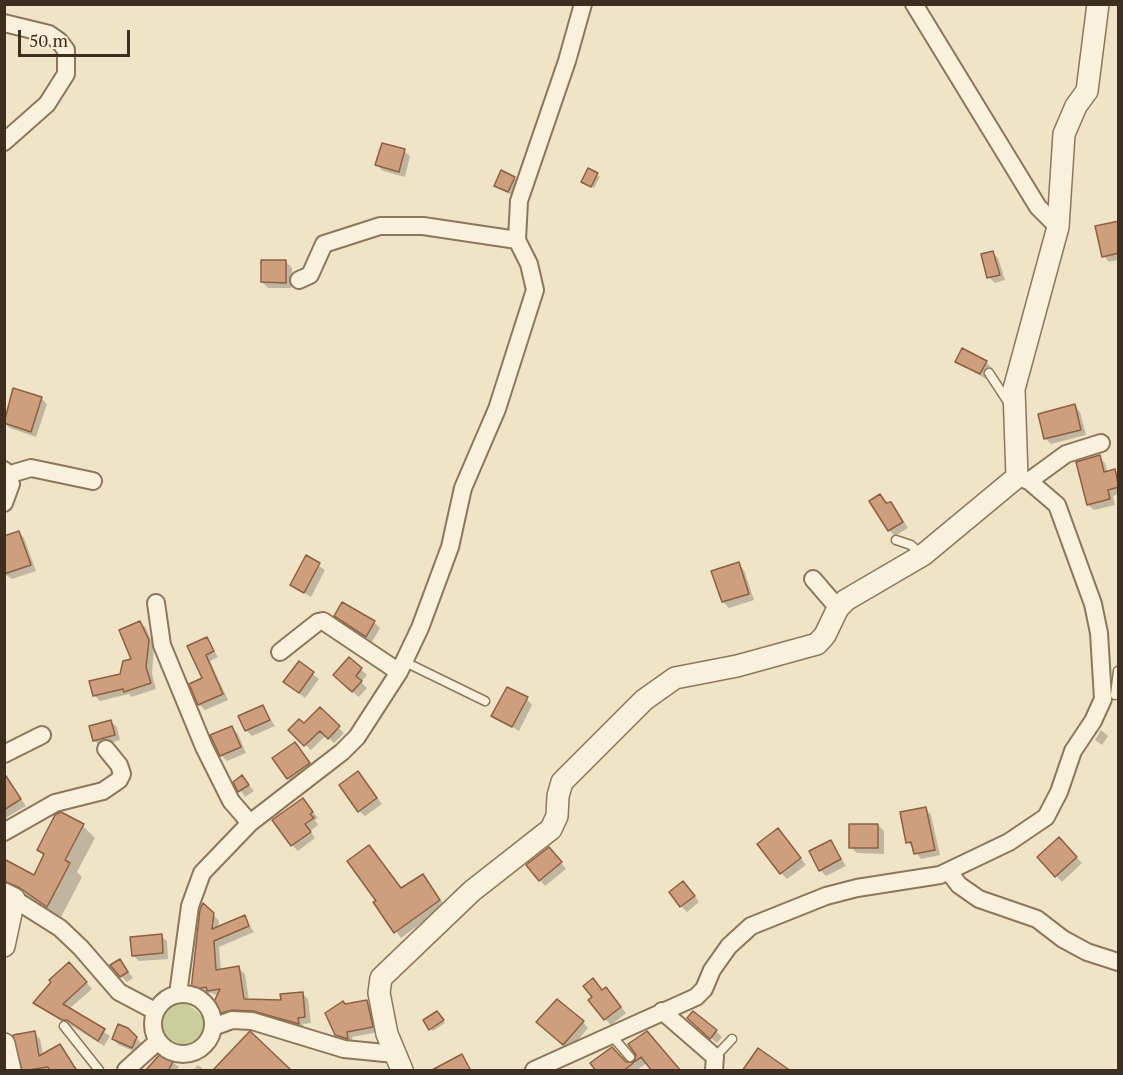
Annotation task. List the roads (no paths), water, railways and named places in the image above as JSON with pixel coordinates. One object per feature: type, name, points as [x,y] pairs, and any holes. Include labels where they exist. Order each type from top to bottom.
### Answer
[{"type":"street","points":[[178,994],[185,931],[197,882],[212,860],[250,823],[351,744],[401,666],[420,628],[450,547],[463,488],[497,409],[535,290],[532,271],[517,240],[519,201],[567,61],[583,4]]},
{"type":"street","points":[[914,4],[1038,207],[1058,227]]},
{"type":"street","points":[[534,1071],[700,994],[729,946],[751,926],[871,884],[932,878],[1009,843],[1046,817],[1059,792],[1073,752],[1112,695],[1095,614],[1071,538],[1057,505],[1023,479],[1013,414],[1014,389],[1058,227],[1064,134],[1076,106],[1087,91],[1098,4]]},
{"type":"street","points":[[4,23],[49,34],[59,41],[66,50],[66,74],[47,104],[4,142]]},
{"type":"street","points":[[299,280],[310,275],[324,244],[380,226],[423,226],[517,240]]},
{"type":"street","points":[[398,1063],[387,1034],[379,993],[381,978],[472,891],[551,829],[557,816],[559,789],[573,768],[661,686],[675,678],[737,666],[817,644],[825,635],[838,608],[846,600],[923,555],[1023,479],[1066,453],[1101,443]]},
{"type":"street","points":[[4,503],[11,484],[6,473],[31,468],[93,481]]},
{"type":"street","points":[[813,579],[838,608]]},
{"type":"street","points":[[156,603],[162,645],[204,747],[231,801],[250,823]]},
{"type":"street","points":[[280,652],[318,622],[323,621],[401,666]]},
{"type":"street","points":[[4,754],[42,735]]},
{"type":"street","points":[[4,832],[55,803],[103,791],[119,780],[122,774],[119,765],[106,749]]},
{"type":"street","points":[[949,872],[959,885],[979,900],[1037,918],[1063,939],[1087,952],[1119,962]]},
{"type":"street","points":[[4,946],[9,897],[60,928],[81,948],[119,992],[155,1011]]},
{"type":"street","points":[[178,994],[192,995],[203,1002],[211,1013],[213,1027],[206,1044],[190,1053],[170,1052],[158,1041],[153,1029],[155,1011],[165,999],[178,994]]},
{"type":"street","points":[[662,1011],[715,1064]]},
{"type":"street","points":[[213,1027],[232,1020],[252,1021],[398,1063]]},
{"type":"street","points":[[126,1071],[158,1041]]},
{"type":"street","points":[[4,1044],[10,1071]]},
{"type":"street","points":[[185,1071],[190,1053]]},
{"type":"lane","points":[[988,373],[1001,389],[1013,414]]},
{"type":"lane","points":[[896,540],[911,545],[923,555]]},
{"type":"lane","points":[[401,666],[484,701]]},
{"type":"lane","points":[[1112,695],[1119,671]]},
{"type":"lane","points":[[64,1026],[99,1071]]},
{"type":"lane","points":[[612,1036],[630,1057]]},
{"type":"lane","points":[[715,1064],[732,1040]]}]
